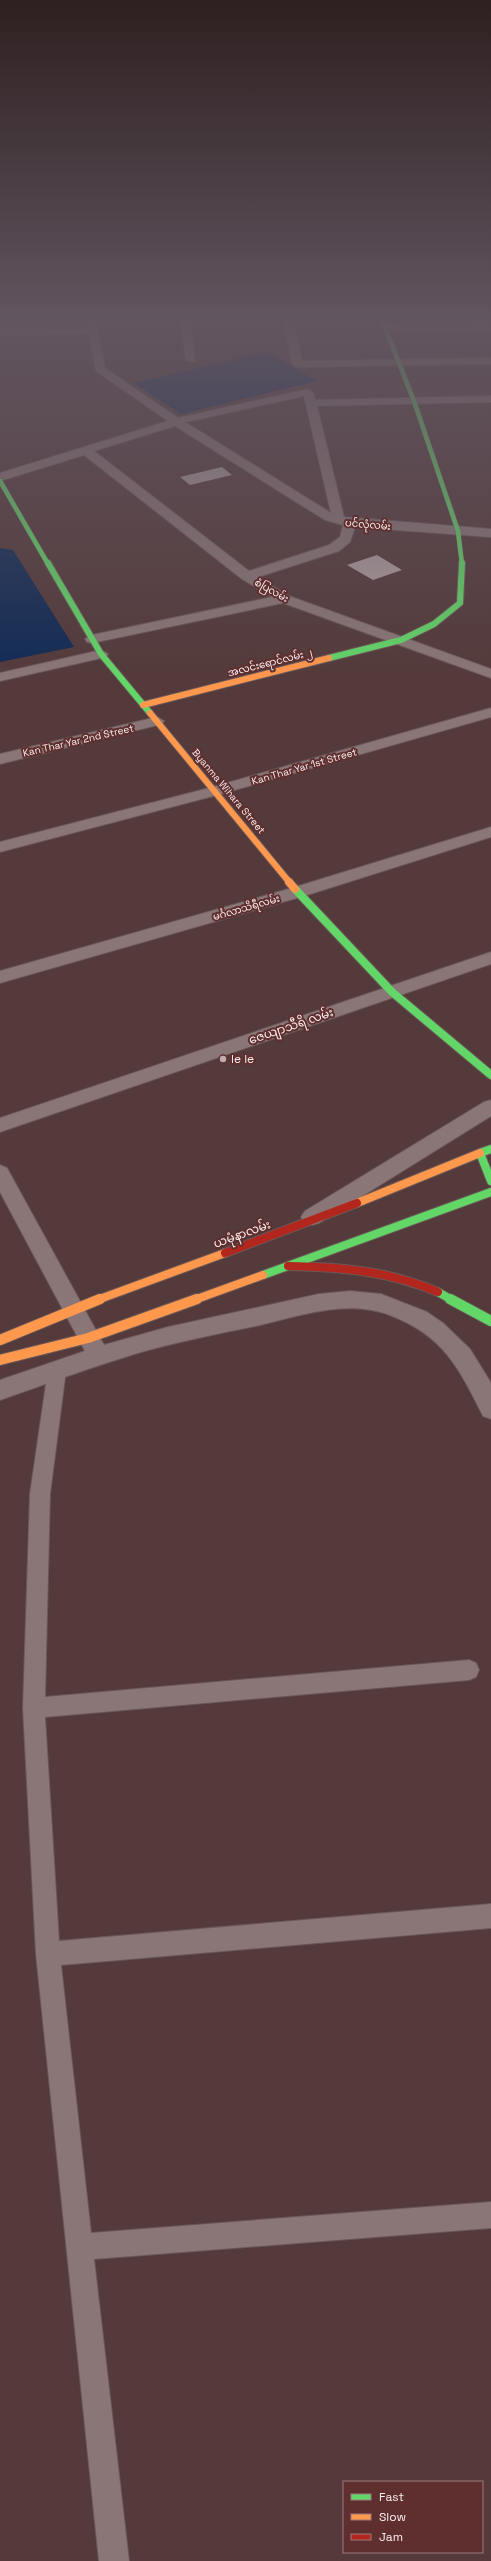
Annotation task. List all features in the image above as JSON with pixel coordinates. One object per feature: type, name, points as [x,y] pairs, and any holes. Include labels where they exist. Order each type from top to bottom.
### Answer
[{"type":"street","points":[[0,477],[119,440]]},
{"type":"street","name":"ပင်လုံလမ်း","points":[[206,440],[344,522],[491,533]]},
{"type":"street","points":[[247,576],[334,548],[346,539],[344,522],[322,440]]},
{"type":"street","name":"အလင်းရောင်လမ်း ၂","points":[[144,705],[401,640],[434,624],[460,603],[463,572],[458,531],[427,440]]},
{"type":"street","name":"စံပြလမ်း","points":[[85,450],[247,576],[284,599],[401,640],[491,674]]},
{"type":"street","name":"Byanma Wihara Street","points":[[0,481],[101,654],[298,892],[392,992],[491,1075]]},
{"type":"street","points":[[92,640],[284,599]]},
{"type":"street","points":[[0,677],[101,654]]},
{"type":"street","name":"Kan Thar Yar 1st Street","points":[[0,847],[215,791],[491,712]]},
{"type":"street","name":"Kan Thar Yar 2nd Street","points":[[0,759],[157,721]]},
{"type":"street","name":"မင်္ဂလာသိရီလမ်း","points":[[0,977],[298,892],[491,832]]},
{"type":"street","name":"ဇေယျာသီရိ လမ်း","points":[[0,1125],[491,958]]},
{"type":"street","points":[[296,1227],[491,1107]]},
{"type":"street","name":"ယမုံနာလမ်း","points":[[0,1340],[72,1309],[296,1227],[480,1153],[491,1150]]},
{"type":"street","points":[[480,1153],[491,1181]]},
{"type":"street","points":[[0,1173],[93,1347]]},
{"type":"street","points":[[0,1390],[57,1370],[93,1347],[288,1266],[491,1192]]},
{"type":"street","points":[[288,1266],[364,1268],[404,1277],[434,1289],[491,1321]]},
{"type":"street","points":[[0,1360],[93,1347],[138,1344],[326,1302],[354,1300],[380,1303],[402,1311],[426,1322],[448,1337],[472,1370],[485,1392],[491,1409]]},
{"type":"lane","points":[[57,1370],[40,1494],[34,1708],[48,1954],[114,2561]]},
{"type":"lane","points":[[34,1708],[470,1670]]},
{"type":"lane","points":[[48,1954],[491,1916]]},
{"type":"lane","points":[[80,2247],[491,2215]]},
{"type":"water","points":[[0,548],[13,550],[74,647],[0,662]]},
{"type":"building","points":[[222,467],[232,475],[190,485],[180,477]]},
{"type":"building","points":[[377,555],[402,570],[373,580],[347,565]]},
{"type":"traffic: fast","points":[[329,658],[401,640],[434,624],[460,603],[463,572],[458,531],[427,440]]},
{"type":"traffic: fast","points":[[0,481],[101,654],[150,713]]},
{"type":"traffic: fast","points":[[295,889],[392,992],[491,1075]]},
{"type":"traffic: fast","points":[[491,1149],[480,1153],[491,1181]]},
{"type":"traffic: fast","points":[[263,1275],[491,1192]]},
{"type":"traffic: fast","points":[[438,1292],[491,1321]]},
{"type":"traffic: slow","points":[[143,705],[329,658]]},
{"type":"traffic: slow","points":[[150,713],[295,889]]},
{"type":"traffic: slow","points":[[357,1203],[480,1153]]},
{"type":"traffic: slow","points":[[0,1340],[72,1309],[225,1253]]},
{"type":"traffic: slow","points":[[0,1360],[88,1338],[263,1275]]},
{"type":"traffic: jam","points":[[225,1253],[357,1203]]},
{"type":"traffic: jam","points":[[288,1266],[346,1268],[383,1273],[419,1284],[438,1292]]},
{"type":"place","name":"le le","points":[[223,1059]]}]
